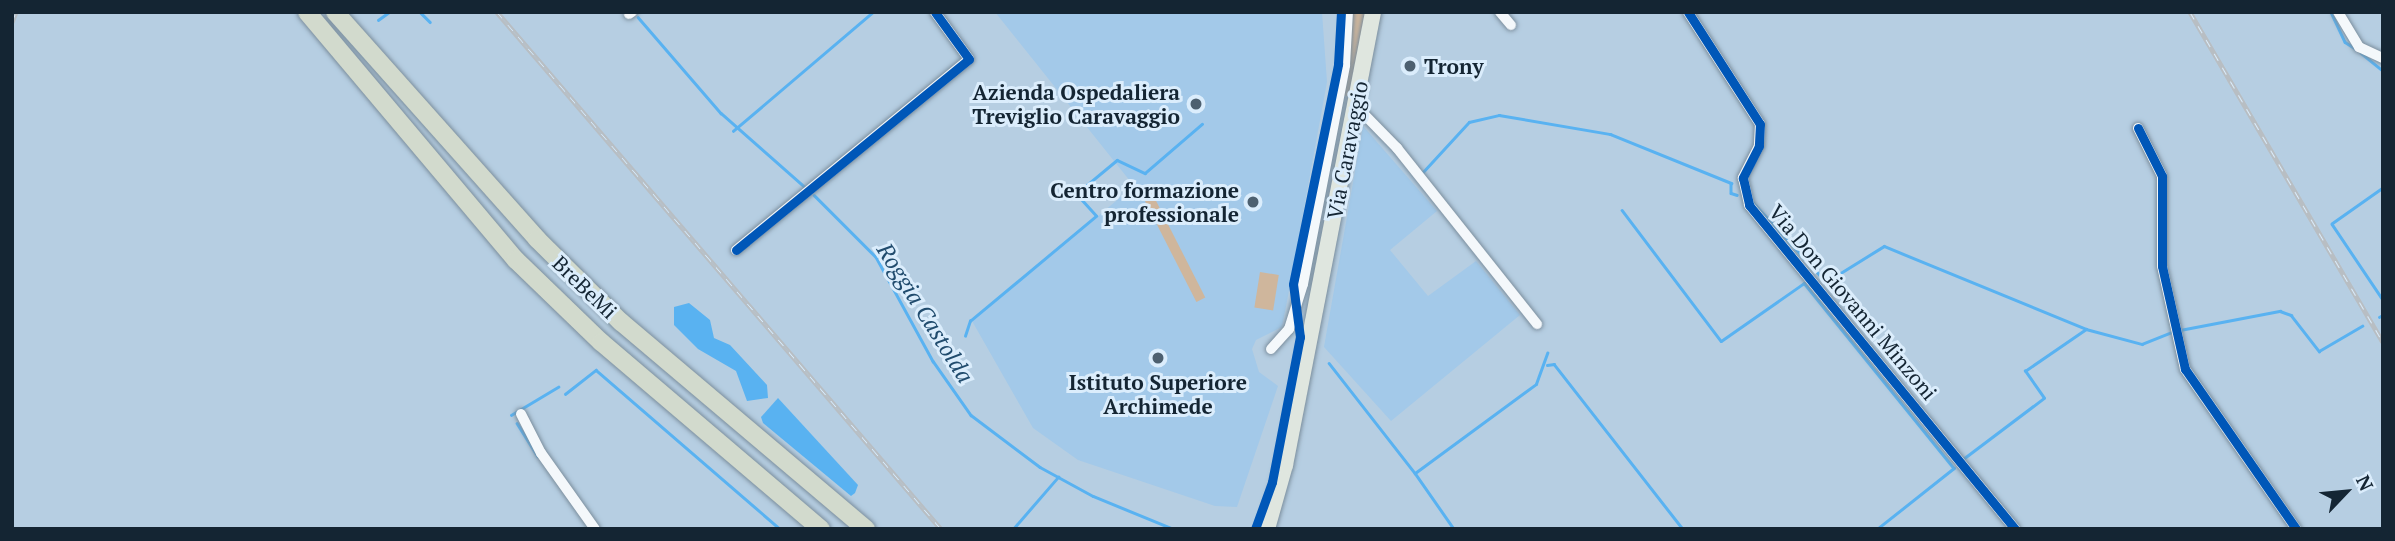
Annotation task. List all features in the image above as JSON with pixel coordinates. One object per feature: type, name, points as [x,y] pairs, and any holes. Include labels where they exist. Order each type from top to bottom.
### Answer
[{"type":"highway","name":"BreBeMi","points":[[307,12],[516,260],[601,342],[821,529]]},
{"type":"highway","name":"BreBeMi","points":[[335,12],[537,239],[621,322],[866,529]]},
{"type":"main road","name":"Via Caravaggio","points":[[1267,529],[1285,465],[1358,114],[1373,12]]},
{"type":"street","points":[[736,250],[969,59],[935,12]]},
{"type":"street","points":[[1271,349],[1289,329],[1303,285],[1345,65],[1348,12]]},
{"type":"street","points":[[1500,12],[1511,25]]},
{"type":"street","name":"Via Don Giovanni Minzoni","points":[[1688,12],[1760,124],[1759,146],[1743,178],[1749,205],[2015,529]]},
{"type":"street","points":[[2337,12],[2359,47],[2383,58]]},
{"type":"street","points":[[1358,114],[1397,148],[1537,324]]},
{"type":"street","points":[[2138,128],[2162,176],[2162,266],[2185,369],[2296,529]]},
{"type":"street","points":[[521,414],[541,453],[596,529]]},
{"type":"shaded area","points":[[995,12],[1322,12],[1327,82],[1282,327],[1256,340],[1252,349],[1259,372],[1278,386],[1237,507],[1215,506],[1078,460],[1033,428],[972,321],[1134,186]]},
{"type":"shaded area","points":[[1353,12],[1365,12],[1350,97],[1343,95]]},
{"type":"shaded area","points":[[1363,126],[1437,211],[1390,250],[1428,296],[1476,261],[1520,315],[1391,421],[1324,347]]},
{"type":"shaded area","points":[[1149,187],[1205,297],[1196,302],[1140,192]]},
{"type":"shaded area","points":[[1260,272],[1279,275],[1273,311],[1254,308]]},
{"type":"water","points":[[689,303],[710,320],[714,338],[730,345],[767,385],[768,398],[747,401],[736,371],[698,349],[674,325],[674,307]]},
{"type":"water","points":[[778,398],[858,485],[855,493],[851,496],[763,423],[761,417]]},
{"type":"waterway","points":[[378,20],[389,12]]},
{"type":"waterway","points":[[420,12],[430,22]]},
{"type":"waterway","points":[[733,131],[873,12]]},
{"type":"waterway","points":[[2331,12],[2345,42],[2356,49]]},
{"type":"waterway","name":"Roggia Castolda","points":[[638,17],[721,113],[805,187]]},
{"type":"waterway","points":[[2361,53],[2383,71]]},
{"type":"waterway","points":[[1422,173],[1469,122],[1499,115],[1610,134],[1731,183],[1731,193],[1737,195]]},
{"type":"waterway","points":[[965,336],[970,321],[1096,216],[1076,194],[1117,160],[1145,173],[1202,124]]},
{"type":"waterway","points":[[2383,188],[2332,224],[2383,300]]},
{"type":"waterway","name":"Roggia Castolda","points":[[814,195],[876,257],[933,361],[971,415],[1040,467],[1093,496],[1174,529]]},
{"type":"waterway","points":[[1750,199],[1826,282],[1884,246],[2086,329]]},
{"type":"waterway","points":[[1622,210],[1721,341],[1804,283],[1954,468]]},
{"type":"waterway","points":[[2180,330],[2280,311],[2291,315],[2319,351],[2362,326]]},
{"type":"waterway","points":[[2379,317],[2383,315]]},
{"type":"waterway","points":[[1963,459],[2044,398],[2025,371],[2086,329],[2142,344],[2172,332]]},
{"type":"waterway","points":[[1329,363],[1415,473],[1536,384],[1547,353]]},
{"type":"waterway","points":[[1547,365],[1554,364],[1683,529]]},
{"type":"waterway","points":[[565,394],[596,370],[780,529]]},
{"type":"waterway","points":[[511,415],[558,387]]},
{"type":"waterway","points":[[517,423],[538,456]]},
{"type":"waterway","points":[[1877,529],[1954,468]]},
{"type":"waterway","points":[[1415,473],[1454,529]]},
{"type":"waterway","points":[[1013,529],[1058,477]]},
{"type":"railway","points":[[12,22],[16,12]]},
{"type":"railway","points":[[497,12],[941,529]]},
{"type":"railway","points":[[2190,12],[2383,342]]},
{"type":"cycle path","points":[[736,250],[969,59],[935,12]]},
{"type":"cycle path","points":[[1255,529],[1272,482],[1300,337],[1293,284],[1338,64],[1341,12]]},
{"type":"cycle path","points":[[1688,12],[1760,124],[1759,146],[1743,178],[1749,205],[2015,529]]},
{"type":"cycle path","points":[[2138,128],[2162,176],[2162,266],[2185,369],[2296,529]]},
{"type":"place","name":"Trony","points":[[1410,66]]},
{"type":"place","name":"Azienda Ospedaliera Treviglio Caravaggio","points":[[1196,104]]},
{"type":"place","name":"Centro formazione professionale","points":[[1253,202]]},
{"type":"place","name":"Istituto Superiore Archimede","points":[[1158,358]]}]
